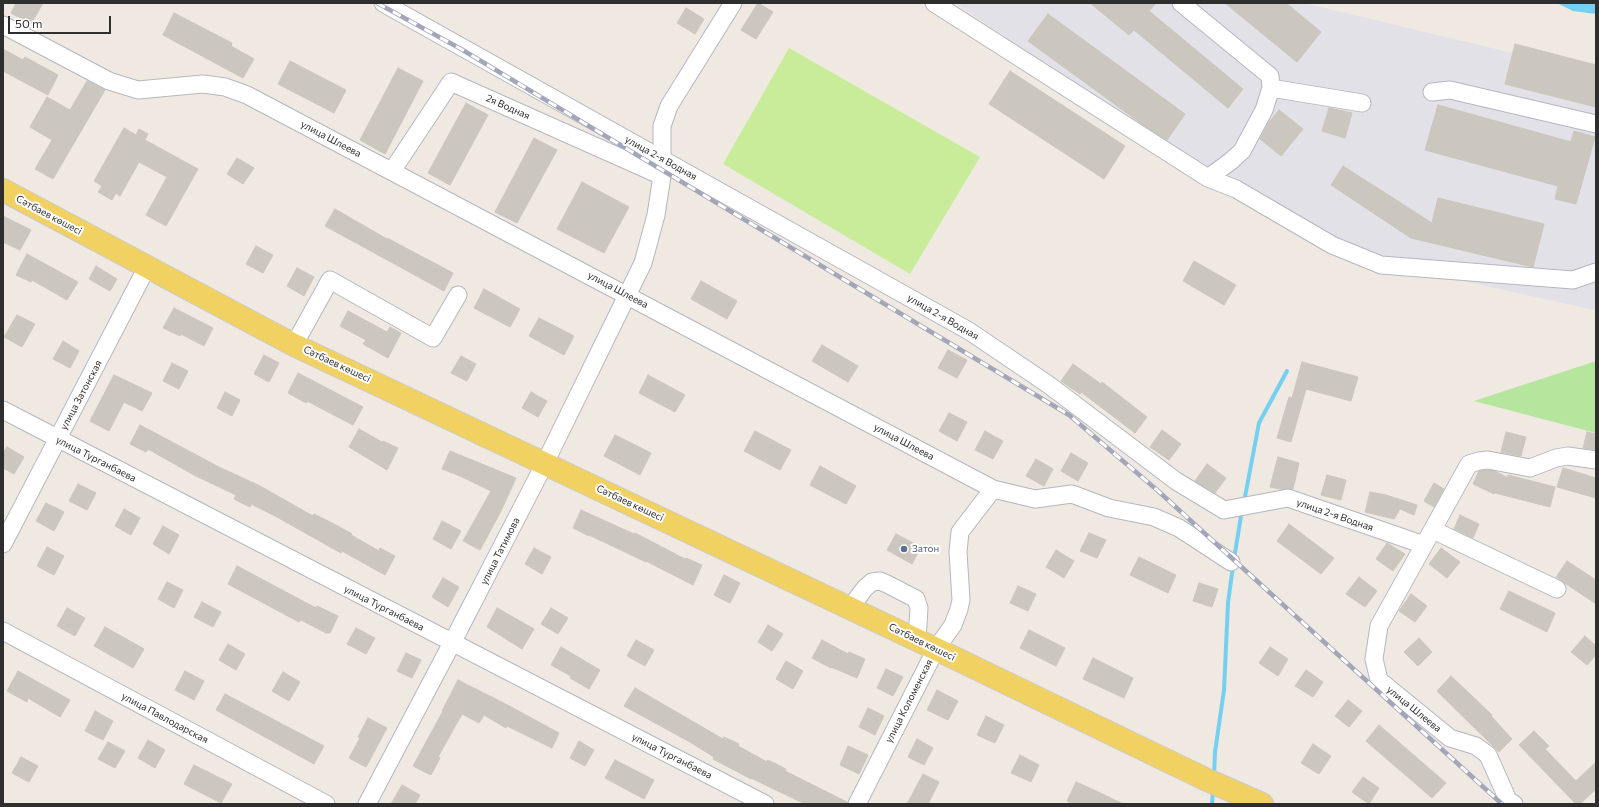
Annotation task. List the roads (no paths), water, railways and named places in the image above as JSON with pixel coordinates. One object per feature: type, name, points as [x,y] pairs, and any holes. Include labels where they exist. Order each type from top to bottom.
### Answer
[{"type":"main road","name":"Сәтбаев көшесі","points":[[3,190],[294,345],[1252,800]]},
{"type":"street","name":"улица 2-я Водная","points":[[383,3],[969,331],[1049,385],[1176,481],[1224,510],[1288,498],[1424,545]]},
{"type":"street","name":"улица Татимова","points":[[367,804],[545,463],[643,264],[656,215],[662,176],[662,126],[669,106],[733,3]]},
{"type":"street","points":[[934,3],[1208,178],[1236,188],[1332,244],[1381,265],[1573,280],[1596,272]]},
{"type":"street","points":[[1181,3],[1270,76],[1270,88],[1264,110],[1242,151],[1208,178]]},
{"type":"street","name":"улица Шлеева","points":[[3,25],[110,81],[138,90],[204,84],[225,87],[247,95],[993,489],[1035,499],[1072,494],[1109,508],[1154,517],[1179,528],[1231,562]]},
{"type":"street","name":"2я Водная","points":[[392,171],[450,82],[662,176]]},
{"type":"street","points":[[1270,88],[1362,103]]},
{"type":"street","points":[[1432,92],[1450,90],[1596,124]]},
{"type":"street","name":"улица Затонская","points":[[3,544],[147,267]]},
{"type":"street","points":[[294,345],[330,280],[433,338],[458,295]]},
{"type":"street","name":"улица Турганбаева","points":[[3,410],[765,804]]},
{"type":"street","points":[[1424,545],[1469,464],[1488,460],[1530,468],[1556,458],[1568,456],[1596,460]]},
{"type":"street","name":"улица Коломенская","points":[[857,804],[926,644],[953,625],[959,609],[960,600],[958,552],[960,532],[993,489]]},
{"type":"street","points":[[1432,530],[1557,588]]},
{"type":"street","name":"улица Шлеева","points":[[1424,545],[1379,626],[1374,659],[1379,680],[1450,738],[1476,746],[1488,755],[1508,800],[1514,804]]},
{"type":"street","points":[[850,608],[865,588],[872,582],[880,581],[887,584],[916,599],[926,644]]},
{"type":"street","name":"улица Павлодарская","points":[[3,631],[326,804]]},
{"type":"water","points":[[1557,3],[1596,3],[1596,14],[1573,11]]},
{"type":"waterway","points":[[1244,502],[1259,423],[1287,371]]},
{"type":"waterway","points":[[1234,559],[1242,510]]},
{"type":"waterway","points":[[1214,776],[1215,752],[1224,690],[1228,603],[1233,566]]},
{"type":"waterway","points":[[1212,804],[1213,791]]},
{"type":"railway","points":[[377,3],[461,49],[1069,415],[1157,490],[1502,804]]},
{"type":"place","name":"Затон","points":[[904,549]]}]
